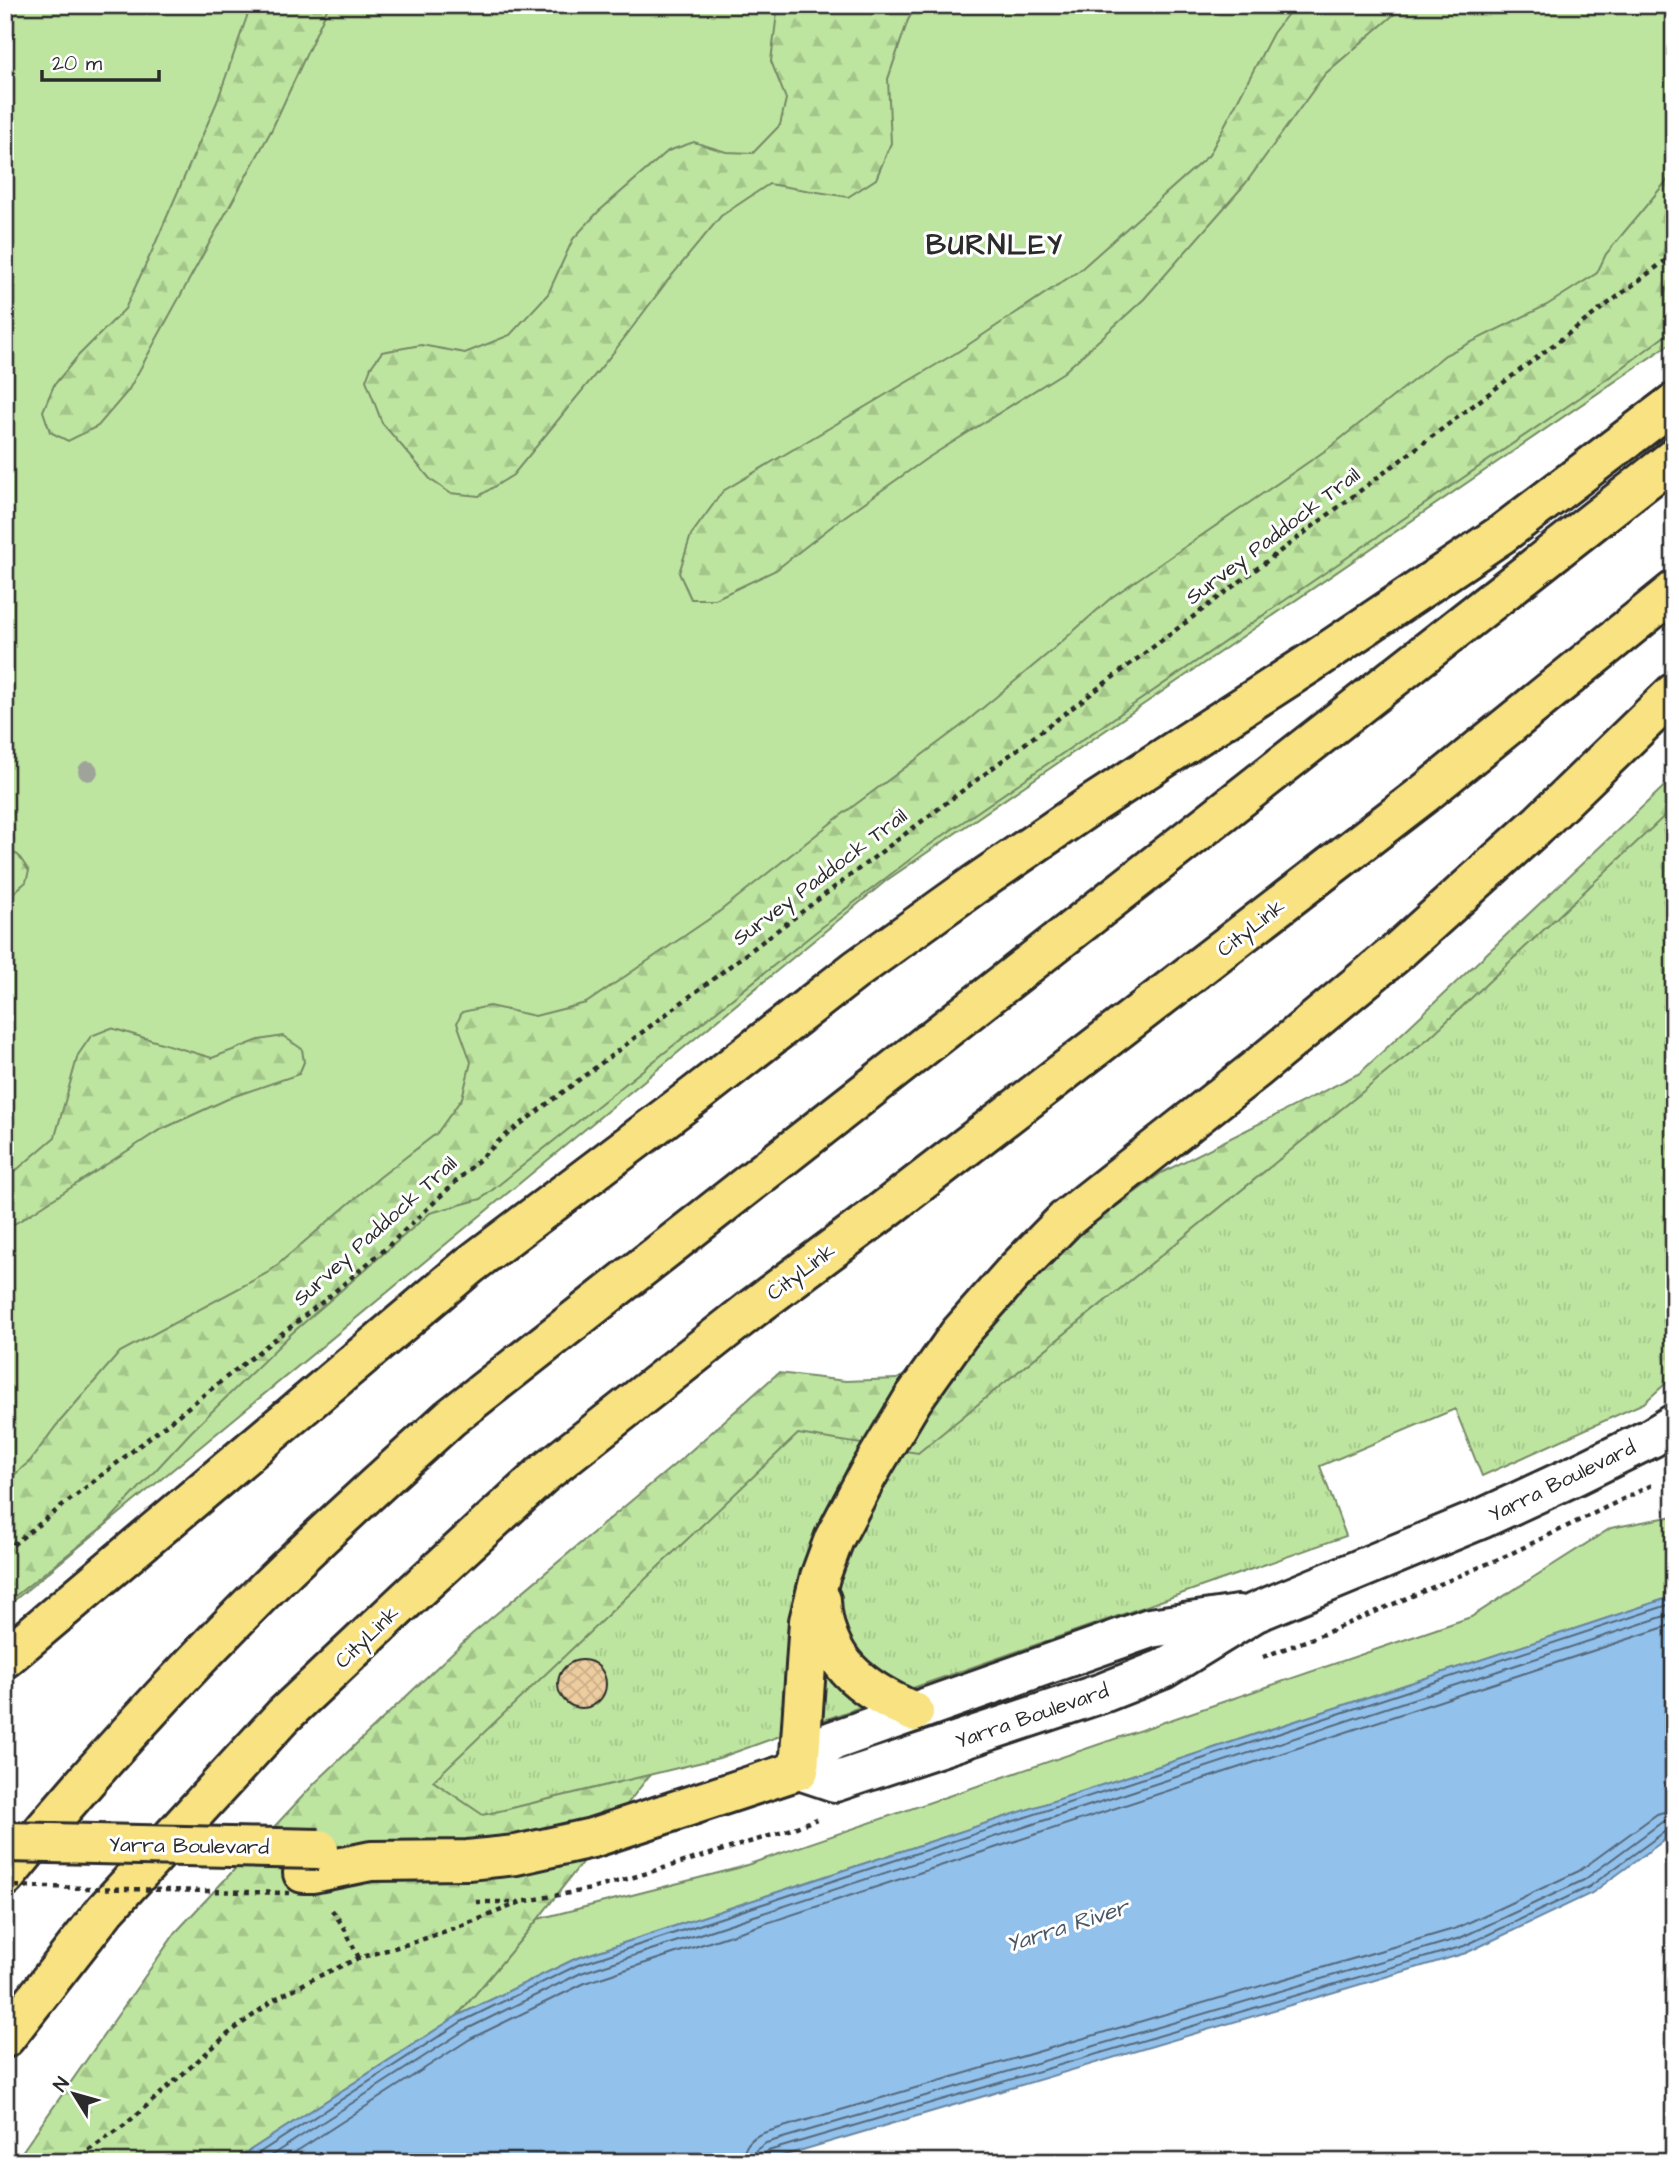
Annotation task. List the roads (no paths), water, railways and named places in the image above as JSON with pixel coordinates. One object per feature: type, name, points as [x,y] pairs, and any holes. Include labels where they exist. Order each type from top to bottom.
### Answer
[{"type":"main road","points":[[5,1658],[470,1265],[857,969],[1085,809],[1315,660],[1502,534],[1674,403]]},
{"type":"main road","points":[[5,1877],[58,1812],[148,1712],[267,1588],[450,1418],[1674,458]]},
{"type":"main road","name":"CityLink","points":[[5,2038],[105,1910],[283,1716],[543,1474],[753,1308],[1424,794],[1674,591]]},
{"type":"main road","points":[[799,1770],[809,1621],[820,1577],[834,1539],[856,1497],[913,1399],[959,1334],[1066,1219],[1255,1070],[1395,954],[1541,822],[1674,693]]},
{"type":"main road","points":[[820,1577],[822,1615],[830,1643],[842,1662],[861,1684],[914,1712]]},
{"type":"main road","name":"Yarra Boulevard","points":[[5,1868],[303,1878],[370,1861],[468,1860],[516,1855],[592,1838],[799,1770]]},
{"type":"main road","name":"Yarra Boulevard","points":[[5,1842],[303,1878]]},
{"type":"street","name":"Yarra Boulevard","points":[[799,1770],[835,1782],[1105,1692],[1163,1669],[1254,1613],[1481,1520],[1589,1469],[1674,1424]]},
{"type":"street","name":"Yarra Boulevard","points":[[799,1770],[832,1741],[1150,1629],[1254,1613]]},
{"type":"water","name":"Yarra River","points":[[1674,1596],[1674,1833],[1592,1893],[1466,1953],[762,2162],[232,2162],[457,2016],[575,1959]]},
{"type":"district","name":"BURNLEY","points":[[995,245]]}]
